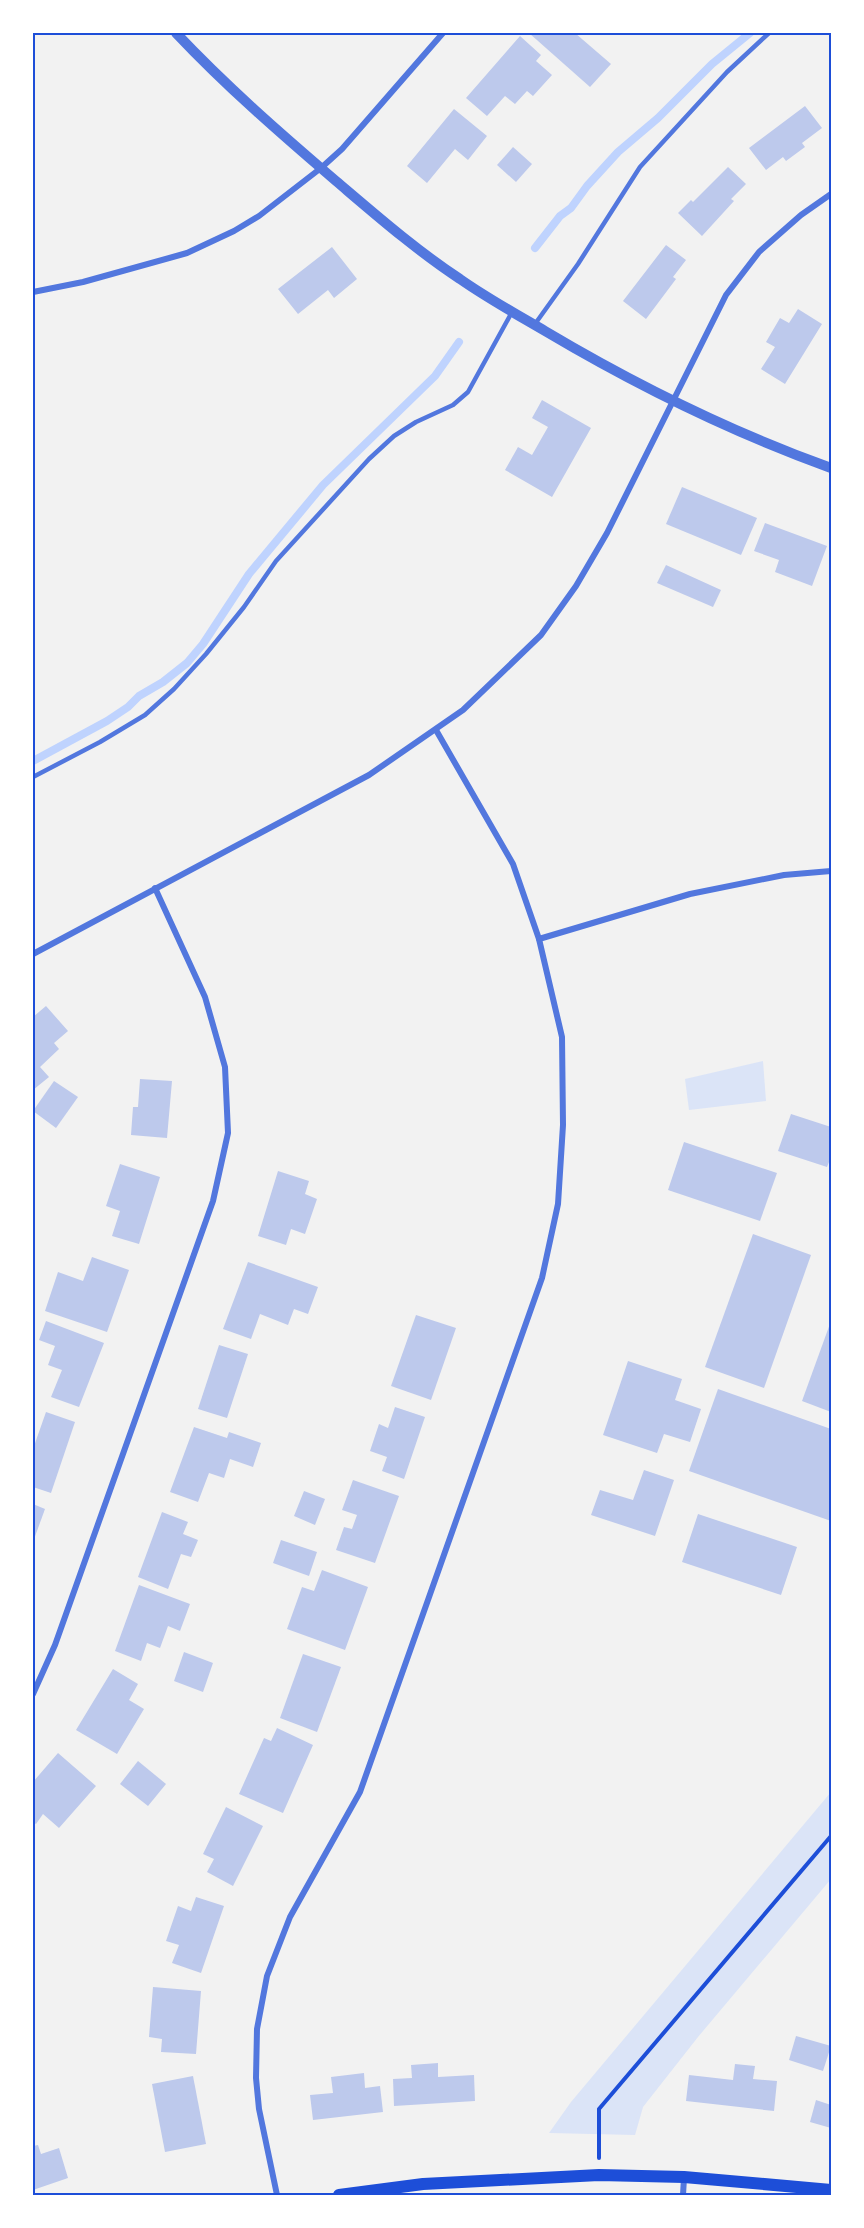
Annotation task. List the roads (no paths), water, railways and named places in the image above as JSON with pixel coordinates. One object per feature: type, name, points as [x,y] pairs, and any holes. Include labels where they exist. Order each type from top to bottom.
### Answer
[{"type":"main road","points":[[339,2195],[423,2184],[599,2175],[684,2177],[831,2190]]},
{"type":"street","points":[[176,33],[214,74],[321,168],[408,242],[460,279],[607,368],[779,449],[831,468]]},
{"type":"street","points":[[33,292],[83,282],[187,253],[234,231],[259,216],[342,149],[443,33]]},
{"type":"street","points":[[33,954],[369,775],[463,710],[541,635],[576,586],[608,533],[726,295],[759,252],[801,215],[831,194]]},
{"type":"street","points":[[278,2195],[259,2109],[256,2078],[257,2029],[267,1976],[290,1917],[360,1792],[542,1278],[558,1204],[563,1125],[562,1037],[539,939],[513,864],[436,730]]},
{"type":"street","points":[[539,939],[690,894],[784,874],[831,871]]},
{"type":"street","points":[[33,1694],[55,1645],[213,1201],[228,1133],[225,1067],[205,997],[155,888]]},
{"type":"street","points":[[683,2195],[684,2177]]},
{"type":"lane","points":[[534,325],[578,264],[640,167],[728,72],[769,33]]},
{"type":"lane","points":[[33,777],[145,715],[174,688],[236,616],[276,561],[369,459],[394,436],[416,422],[453,405],[468,392],[512,312]]},
{"type":"waterway","points":[[535,248],[560,216],[571,208],[587,186],[618,152],[658,118],[712,64],[750,33]]},
{"type":"waterway","points":[[33,761],[107,721],[187,663],[203,644],[249,574],[323,485],[435,376],[459,342]]}]
